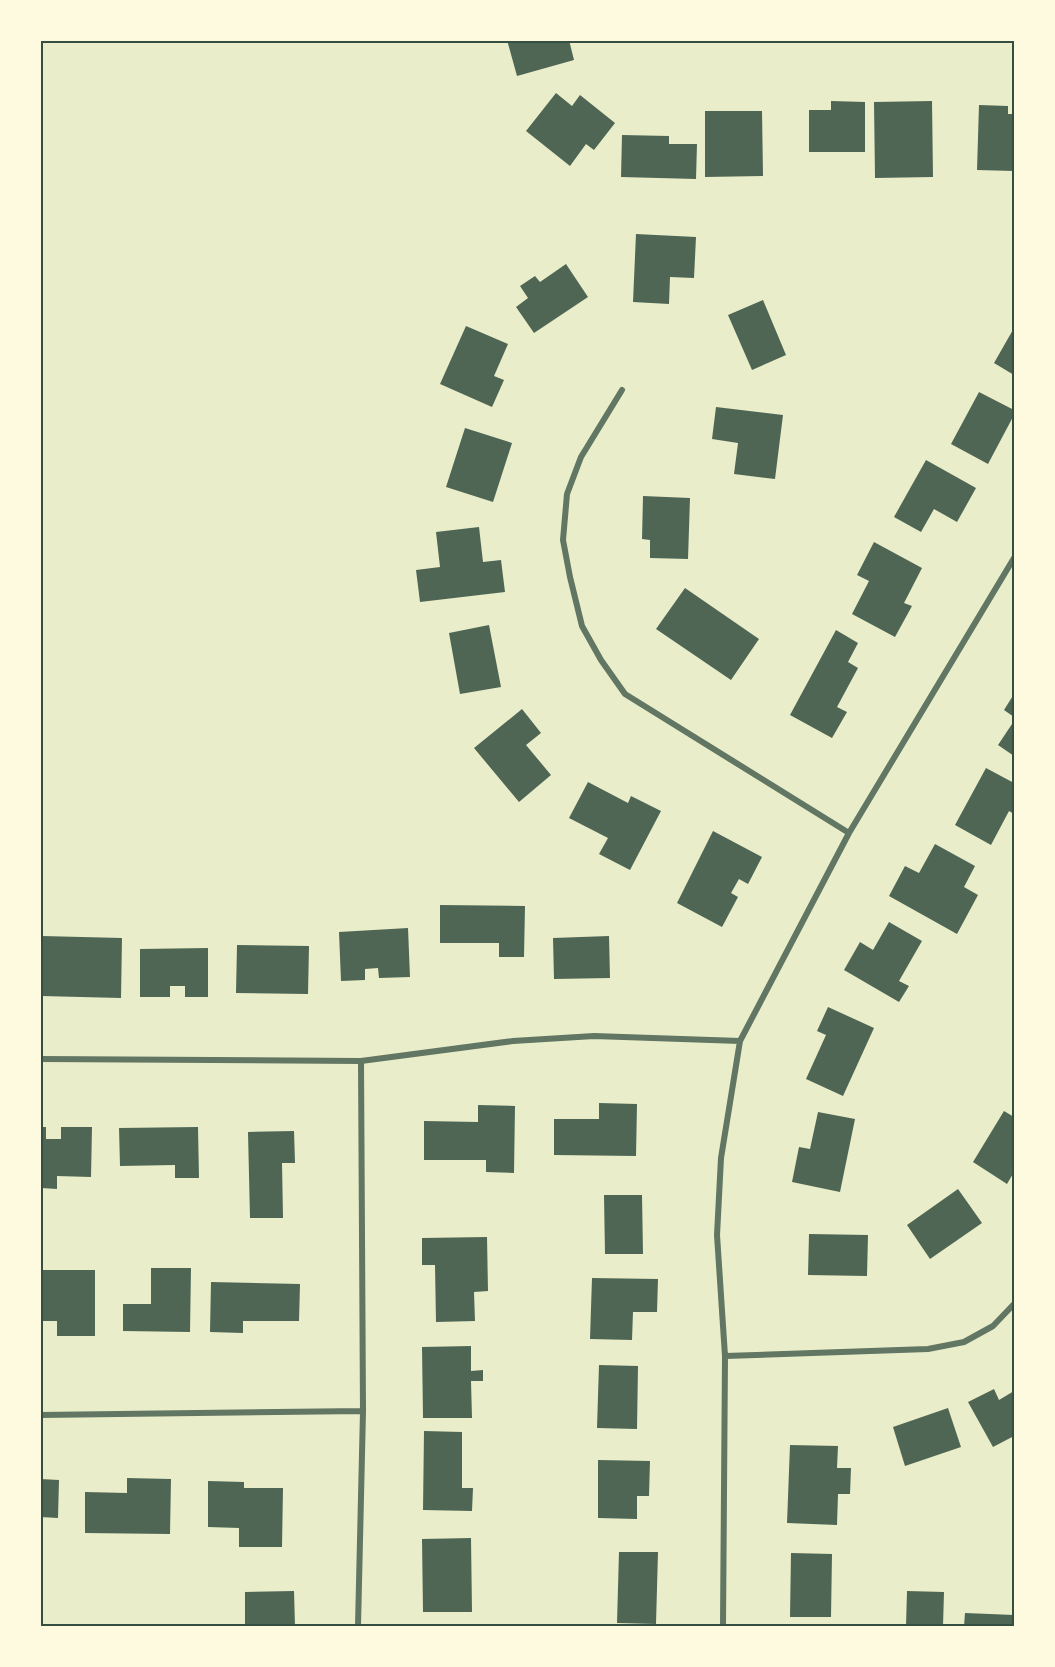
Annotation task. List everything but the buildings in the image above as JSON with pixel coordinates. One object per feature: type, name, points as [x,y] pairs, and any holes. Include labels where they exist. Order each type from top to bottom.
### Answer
[{"type":"street","points":[[622,390],[581,457],[567,494],[563,540],[582,626],[601,660],[625,694],[849,833]]},
{"type":"street","points":[[723,1626],[725,1356],[718,1224],[721,1158],[740,1041],[849,833],[1014,558]]},
{"type":"street","points":[[40,1059],[361,1061],[513,1041],[582,1037],[740,1041]]},
{"type":"street","points":[[358,1626],[363,1411],[361,1061]]},
{"type":"street","points":[[725,1356],[928,1349],[964,1342],[993,1326],[1014,1304]]},
{"type":"street","points":[[40,1415],[363,1411]]}]
